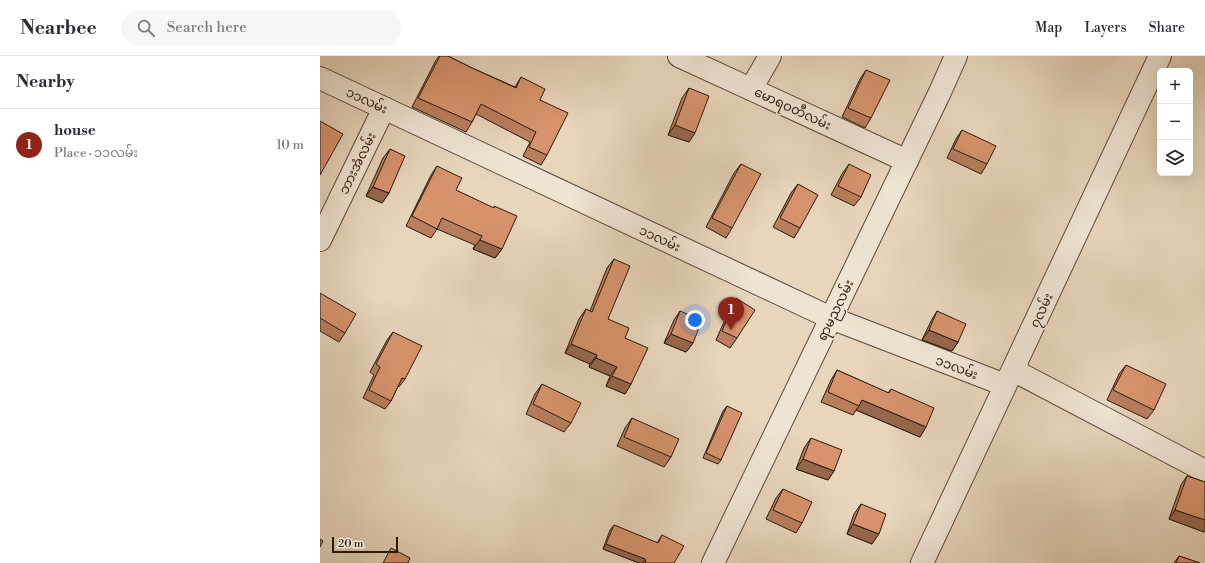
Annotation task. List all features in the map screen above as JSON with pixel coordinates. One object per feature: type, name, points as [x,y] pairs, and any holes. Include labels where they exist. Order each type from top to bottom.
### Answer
[{"type":"street","name":"မောရဝတီလမ်း","points":[[678,56],[907,161]]},
{"type":"street","points":[[751,89],[770,56]]},
{"type":"street","name":"ရာမညလမ်း","points":[[713,563],[956,56]]},
{"type":"street","name":"၇လမ်း","points":[[922,563],[1160,56]]},
{"type":"street","name":"၁၁လမ်း","points":[[320,78],[831,318],[1009,378],[1205,471]]},
{"type":"street","name":"ဘားအံလမ်း","points":[[320,240],[384,108]]},
{"type":"building","points":[[440,56],[448,56],[516,88],[521,77],[545,89],[540,100],[568,113],[547,155],[529,147],[536,132],[481,104],[472,122],[418,98]]},
{"type":"building","points":[[866,70],[890,80],[871,118],[848,108]]},
{"type":"building","points":[[689,88],[709,96],[695,133],[675,125]]},
{"type":"building","points":[[320,121],[343,134],[320,175]]},
{"type":"building","points":[[962,130],[996,146],[987,164],[953,149]]},
{"type":"building","points":[[390,149],[405,156],[389,193],[373,187]]},
{"type":"building","points":[[741,164],[761,174],[732,228],[712,218]]},
{"type":"building","points":[[849,164],[871,175],[861,197],[838,186]]},
{"type":"building","points":[[437,166],[462,178],[456,190],[494,208],[494,206],[517,216],[502,249],[480,240],[482,236],[442,218],[437,229],[412,216]]},
{"type":"building","points":[[798,184],[818,195],[800,228],[780,218]]},
{"type":"building","points":[[614,259],[630,266],[608,319],[629,328],[625,338],[648,348],[631,384],[612,376],[617,367],[596,358],[597,355],[571,344],[586,309],[592,312]]},
{"type":"building","points":[[320,293],[356,314],[345,333],[320,318]]},
{"type":"building","points":[[736,298],[755,310],[737,338],[722,331]]},
{"type":"building","points":[[680,311],[702,320],[693,343],[671,334]]},
{"type":"building","points":[[937,311],[966,324],[958,342],[929,330]]},
{"type":"building","points":[[393,332],[422,346],[405,379],[402,378],[391,401],[369,390],[380,367],[376,364]]},
{"type":"building","points":[[1126,365],[1166,384],[1154,410],[1113,390]]},
{"type":"building","points":[[837,370],[889,393],[891,389],[934,408],[926,427],[862,400],[859,406],[828,392]]},
{"type":"building","points":[[542,384],[581,403],[571,423],[533,404]]},
{"type":"building","points":[[727,406],[742,413],[721,460],[706,453]]},
{"type":"building","points":[[632,418],[679,439],[671,457],[624,437]]},
{"type":"building","points":[[811,438],[842,450],[834,471],[803,459]]},
{"type":"building","points":[[1187,476],[1205,482],[1205,520],[1175,510]]},
{"type":"building","points":[[783,489],[812,502],[802,523],[773,510]]},
{"type":"building","points":[[861,504],[886,514],[879,534],[853,524]]},
{"type":"building","points":[[614,525],[658,543],[662,535],[684,546],[674,563],[646,563],[645,559],[606,544]]},
{"type":"building","points":[[320,539],[323,541],[320,547]]},
{"type":"building","points":[[391,548],[410,558],[408,563],[383,563]]},
{"type":"building","points":[[1179,556],[1200,563],[1176,563]]},
{"type":"place","name":"house","points":[[731,330]]}]
